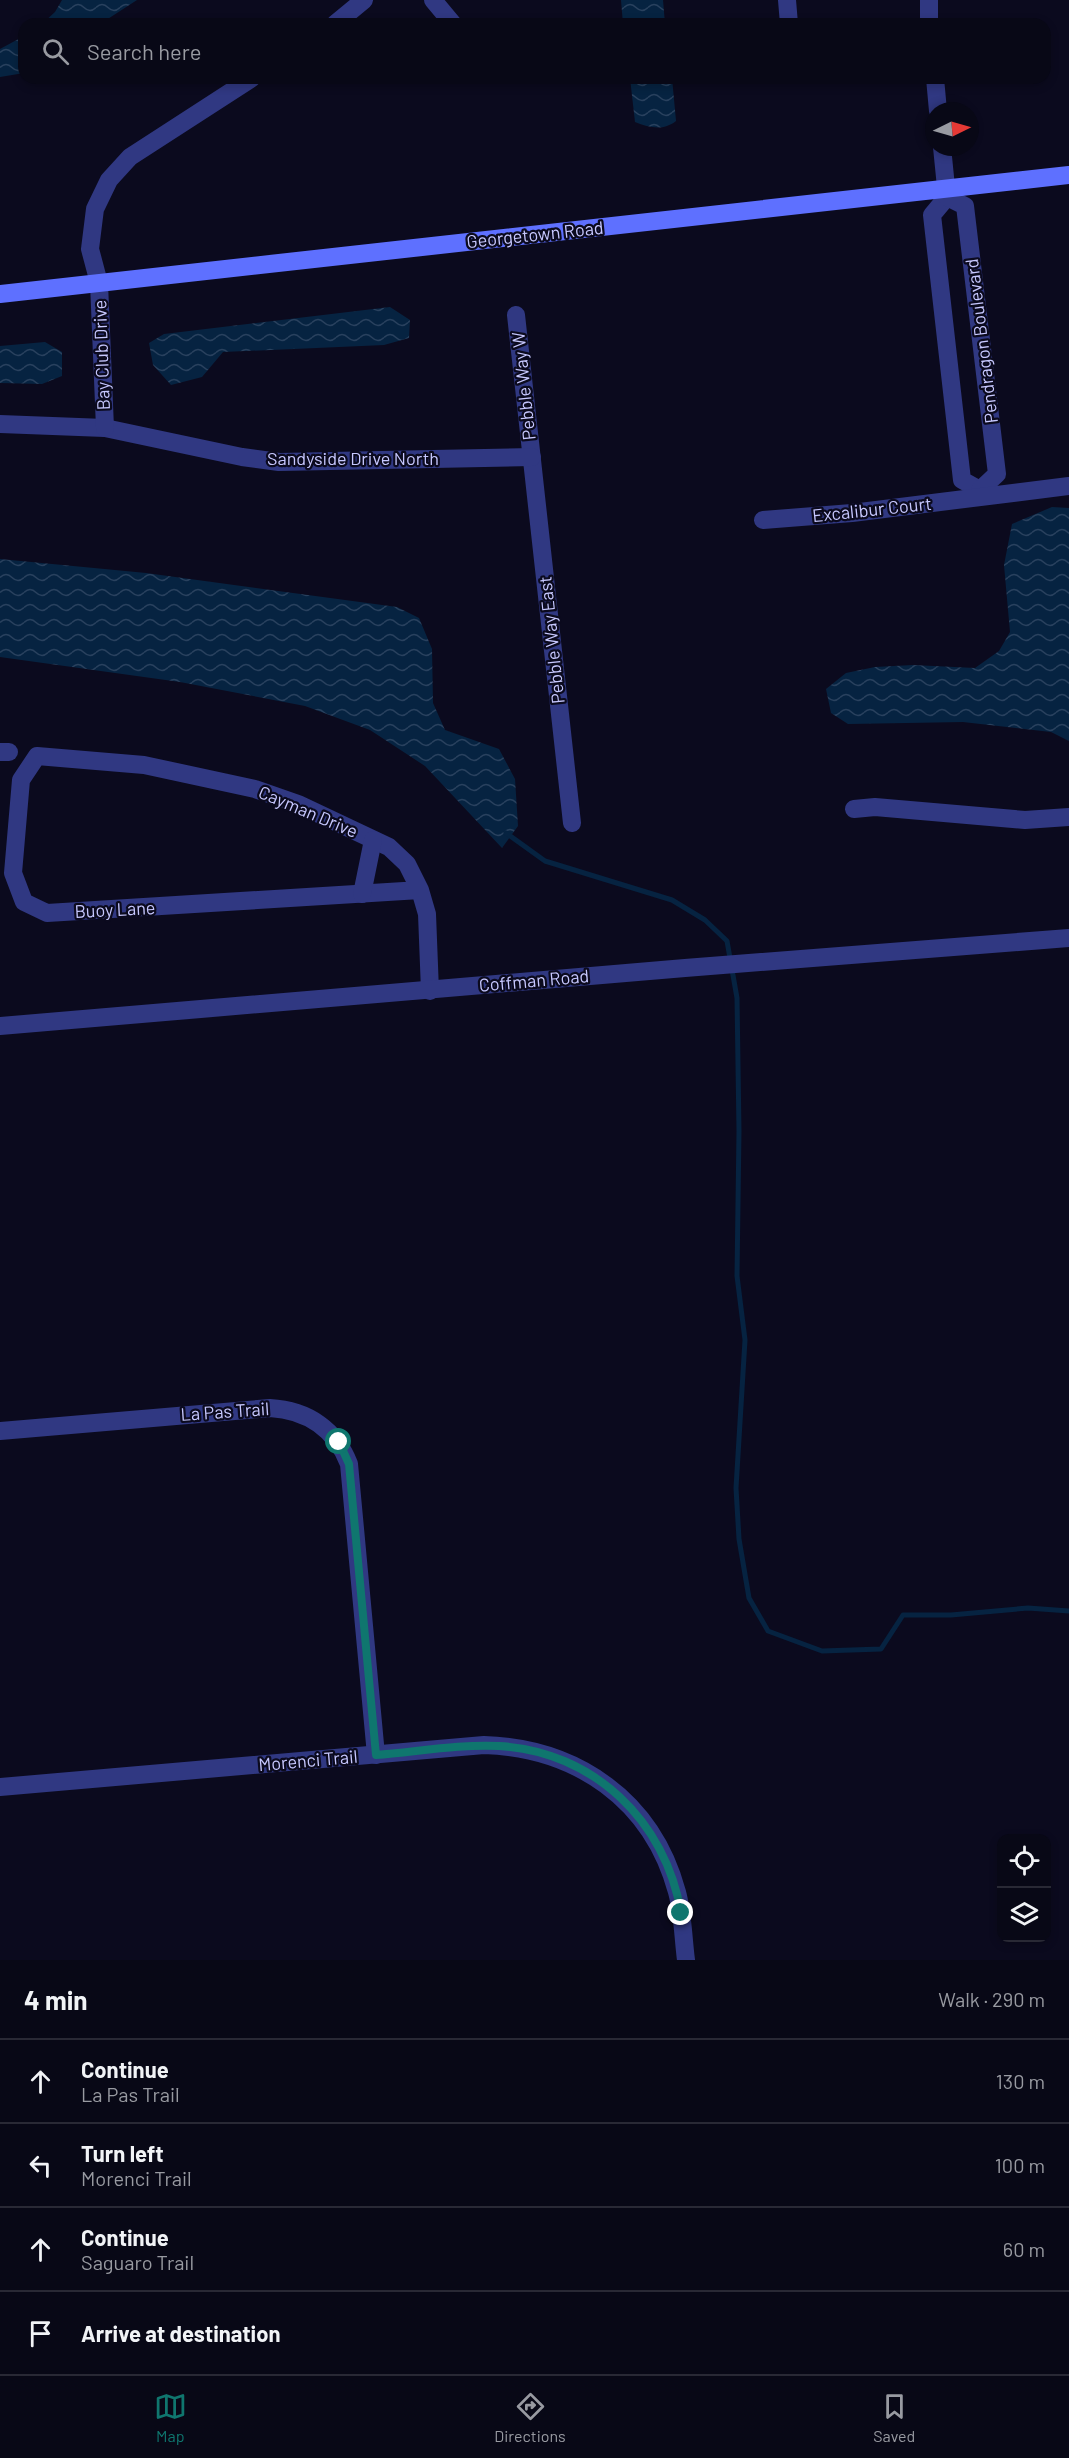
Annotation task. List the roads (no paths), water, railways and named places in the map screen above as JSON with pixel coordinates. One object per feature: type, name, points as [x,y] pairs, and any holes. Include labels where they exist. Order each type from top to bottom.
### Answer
[{"type":"main road","name":"Georgetown Road","points":[[0,294],[946,193],[1069,175]]},
{"type":"street","points":[[342,18],[364,0]]},
{"type":"street","points":[[433,0],[448,18]]},
{"type":"street","points":[[787,0],[788,18]]},
{"type":"street","points":[[929,0],[929,18]]},
{"type":"street","name":"Bay Club Drive","points":[[105,428],[99,283],[90,249],[91,225],[105,187],[118,168],[143,147],[243,84]]},
{"type":"street","points":[[936,84],[937,102]]},
{"type":"street","points":[[943,156],[946,193]]},
{"type":"street","name":"Pendragon Boulevard","points":[[946,193],[965,206],[997,474],[980,494],[962,480],[932,215],[946,193]]},
{"type":"street","name":"Pebble Way W","points":[[516,315],[532,457]]},
{"type":"street","name":"Sandyside Drive North","points":[[0,424],[105,428],[242,457],[279,462],[532,457]]},
{"type":"street","name":"Pebble Way East","points":[[532,457],[573,823]]},
{"type":"street","points":[[980,494],[1069,486]]},
{"type":"street","name":"Excalibur Court","points":[[763,520],[852,513],[980,494]]},
{"type":"street","name":"Cayman Drive","points":[[37,756],[144,765],[255,789],[298,804],[389,848],[407,864],[420,890],[427,914],[430,991]]},
{"type":"street","name":"Buoy Lane","points":[[37,756],[21,780],[13,873],[24,902],[47,913],[420,890]]},
{"type":"street","points":[[854,808],[875,807],[1025,820],[1069,817]]},
{"type":"street","points":[[362,894],[373,840]]},
{"type":"street","name":"Coffman Road","points":[[0,1026],[782,960],[1069,939]]},
{"type":"street","name":"La Pas Trail","points":[[0,1431],[270,1408],[301,1414],[322,1425],[339,1442],[349,1464],[376,1755]]},
{"type":"street","name":"Morenci Trail","points":[[0,1787],[484,1745],[514,1747],[563,1760],[587,1772],[607,1786],[640,1816],[665,1858],[679,1899],[686,1960]]},
{"type":"water","points":[[62,0],[137,0],[109,18],[48,18]]},
{"type":"water","points":[[621,0],[663,0],[664,18],[622,18]]},
{"type":"water","points":[[18,39],[18,74],[0,77],[0,49]]},
{"type":"water","points":[[631,84],[673,84],[676,121],[656,128],[635,122]]},
{"type":"water","points":[[390,307],[410,320],[409,338],[384,345],[223,352],[202,377],[171,385],[153,365],[149,343],[164,334]]},
{"type":"water","points":[[45,342],[62,352],[62,376],[42,384],[0,383],[0,346]]},
{"type":"water","points":[[1052,507],[1069,508],[1069,741],[1051,732],[963,722],[848,724],[831,713],[826,689],[846,673],[875,667],[913,665],[975,668],[999,651],[1010,632],[1004,565],[1012,524]]},
{"type":"water","points":[[0,559],[146,573],[397,607],[419,618],[432,649],[433,703],[445,730],[499,749],[515,779],[518,826],[502,848],[425,766],[370,730],[305,706],[180,682],[0,657]]},
{"type":"waterway","points":[[506,833],[545,861],[672,900],[705,920],[727,941],[737,998],[739,1131],[737,1276],[745,1340],[736,1488],[739,1539],[749,1598],[768,1631],[822,1651],[881,1649],[903,1615],[951,1615],[1028,1608],[1069,1611]]}]
